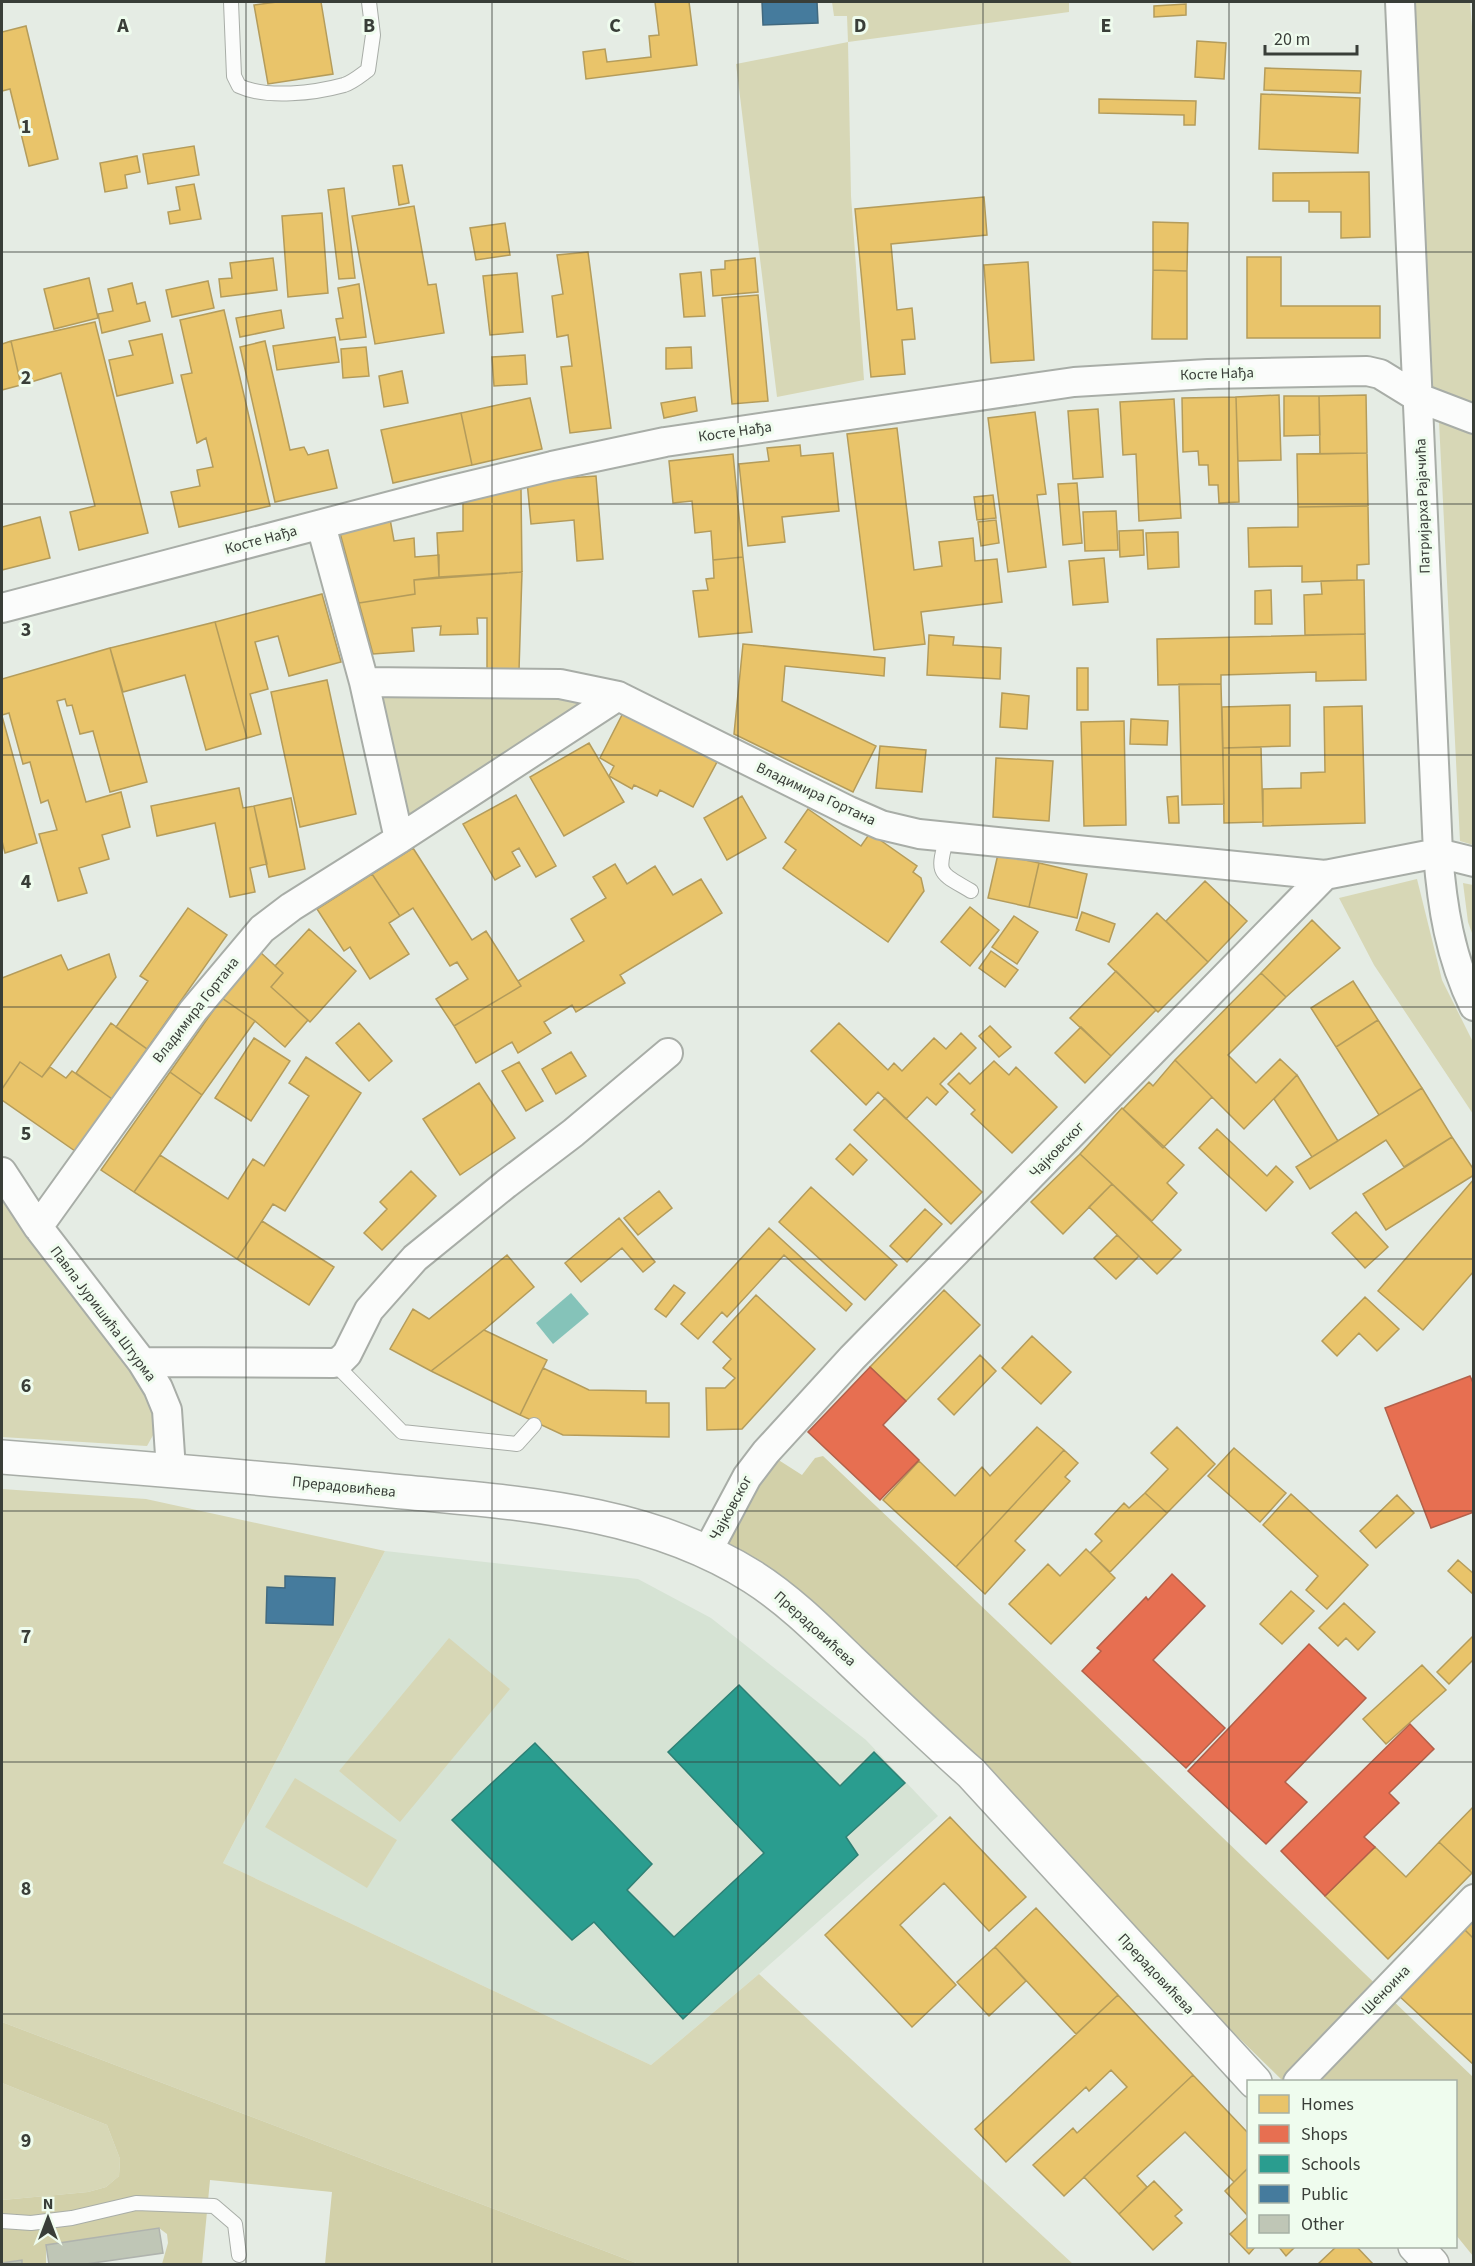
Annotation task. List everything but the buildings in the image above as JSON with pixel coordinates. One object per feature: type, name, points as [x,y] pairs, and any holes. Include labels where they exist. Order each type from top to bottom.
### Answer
[{"type":"main road","name":"Прерадовићева","points":[[2,1457],[171,1470],[560,1508],[635,1524],[707,1552],[753,1577],[798,1610],[971,1773],[1253,2080]]},
{"type":"main road","points":[[1416,2248],[1432,2265]]},
{"type":"street","name":"Патријарха Рајачића","points":[[1400,2],[1438,853],[1442,901],[1449,938],[1473,1006]]},
{"type":"street","name":"Косте Нађа","points":[[2,608],[552,466],[664,442],[1074,382],[1197,374],[1367,371],[1388,377],[1419,398],[1473,419]]},
{"type":"street","points":[[321,525],[364,682],[399,839]]},
{"type":"street","points":[[364,682],[560,684],[589,688],[618,696]]},
{"type":"street","name":"Владимира Гортана","points":[[38,1227],[193,1011],[262,929],[291,907],[618,696],[881,825],[919,834],[1325,875]]},
{"type":"street","points":[[1325,875],[1438,853],[1473,862]]},
{"type":"street","name":"Чајковског","points":[[707,1552],[747,1477],[777,1439],[852,1358],[1325,875]]},
{"type":"street","points":[[142,1362],[334,1363],[340,1360],[347,1354],[369,1310],[415,1258],[573,1133],[669,1053]]},
{"type":"street","name":"Павла Јуришића Штурма","points":[[2,1172],[38,1227],[142,1362],[158,1388],[167,1410],[171,1470]]},
{"type":"street","name":"Шеноина","points":[[1300,2080],[1473,1899]]},
{"type":"lane","points":[[231,2],[234,76],[239,86],[250,92],[290,93],[346,84],[368,70],[373,35],[369,2]]},
{"type":"lane","points":[[947,837],[941,869],[944,875],[972,891]]},
{"type":"lane","points":[[334,1363],[402,1432],[517,1444],[534,1425]]},
{"type":"lane","points":[[2,2221],[31,2223],[72,2218],[136,2203],[214,2206],[235,2224],[239,2255]]},
{"type":"shaded area","points":[[766,1452],[802,1475],[815,1458],[823,1456],[1473,2077],[1473,2256],[1457,2236],[1457,2080],[1282,2080],[939,1745],[707,1552]]},
{"type":"shaded area","points":[[385,1551],[638,1579],[711,1618],[866,1740],[938,1816],[759,1974],[651,2065],[223,1863]]},
{"type":"shaded area","points":[[2,2022],[639,2264],[325,2264],[332,2192],[210,2180],[202,2264],[162,2264],[168,2243],[167,2234],[159,2228],[46,2245],[46,2264],[22,2264],[21,2260],[2,2263],[2,2200],[88,2192],[106,2187],[119,2176],[120,2159],[107,2125],[2,2083]]},
{"type":"green space","points":[[832,2],[1069,2],[1069,12],[848,42],[847,16],[834,16]]},
{"type":"green space","points":[[1412,2],[1470,2],[1474,51],[1473,403],[1430,389]]},
{"type":"green space","points":[[848,42],[851,196],[864,380],[777,397],[736,64]]},
{"type":"green space","points":[[1439,422],[1473,433],[1473,845],[1460,841]]},
{"type":"green space","points":[[364,682],[618,696],[399,839]]},
{"type":"green space","points":[[1417,879],[1442,980],[1473,1042],[1473,1114],[1374,965],[1339,898]]},
{"type":"green space","points":[[1463,883],[1473,885],[1473,936],[1468,922]]},
{"type":"green space","points":[[2,1172],[167,1410],[147,1446],[2,1437]]},
{"type":"green space","points":[[2,1489],[146,1499],[385,1551],[223,1863],[651,2065],[759,1974],[1073,2264],[639,2264],[2,2022]]},
{"type":"green space","points":[[449,1638],[510,1689],[400,1822],[339,1771]]},
{"type":"green space","points":[[295,1778],[397,1840],[367,1888],[265,1827]]},
{"type":"green space","points":[[2,2083],[107,2125],[120,2159],[119,2176],[106,2187],[88,2192],[2,2200]]},
{"type":"water","points":[[571,1293],[589,1314],[553,1344],[536,1323]]}]
